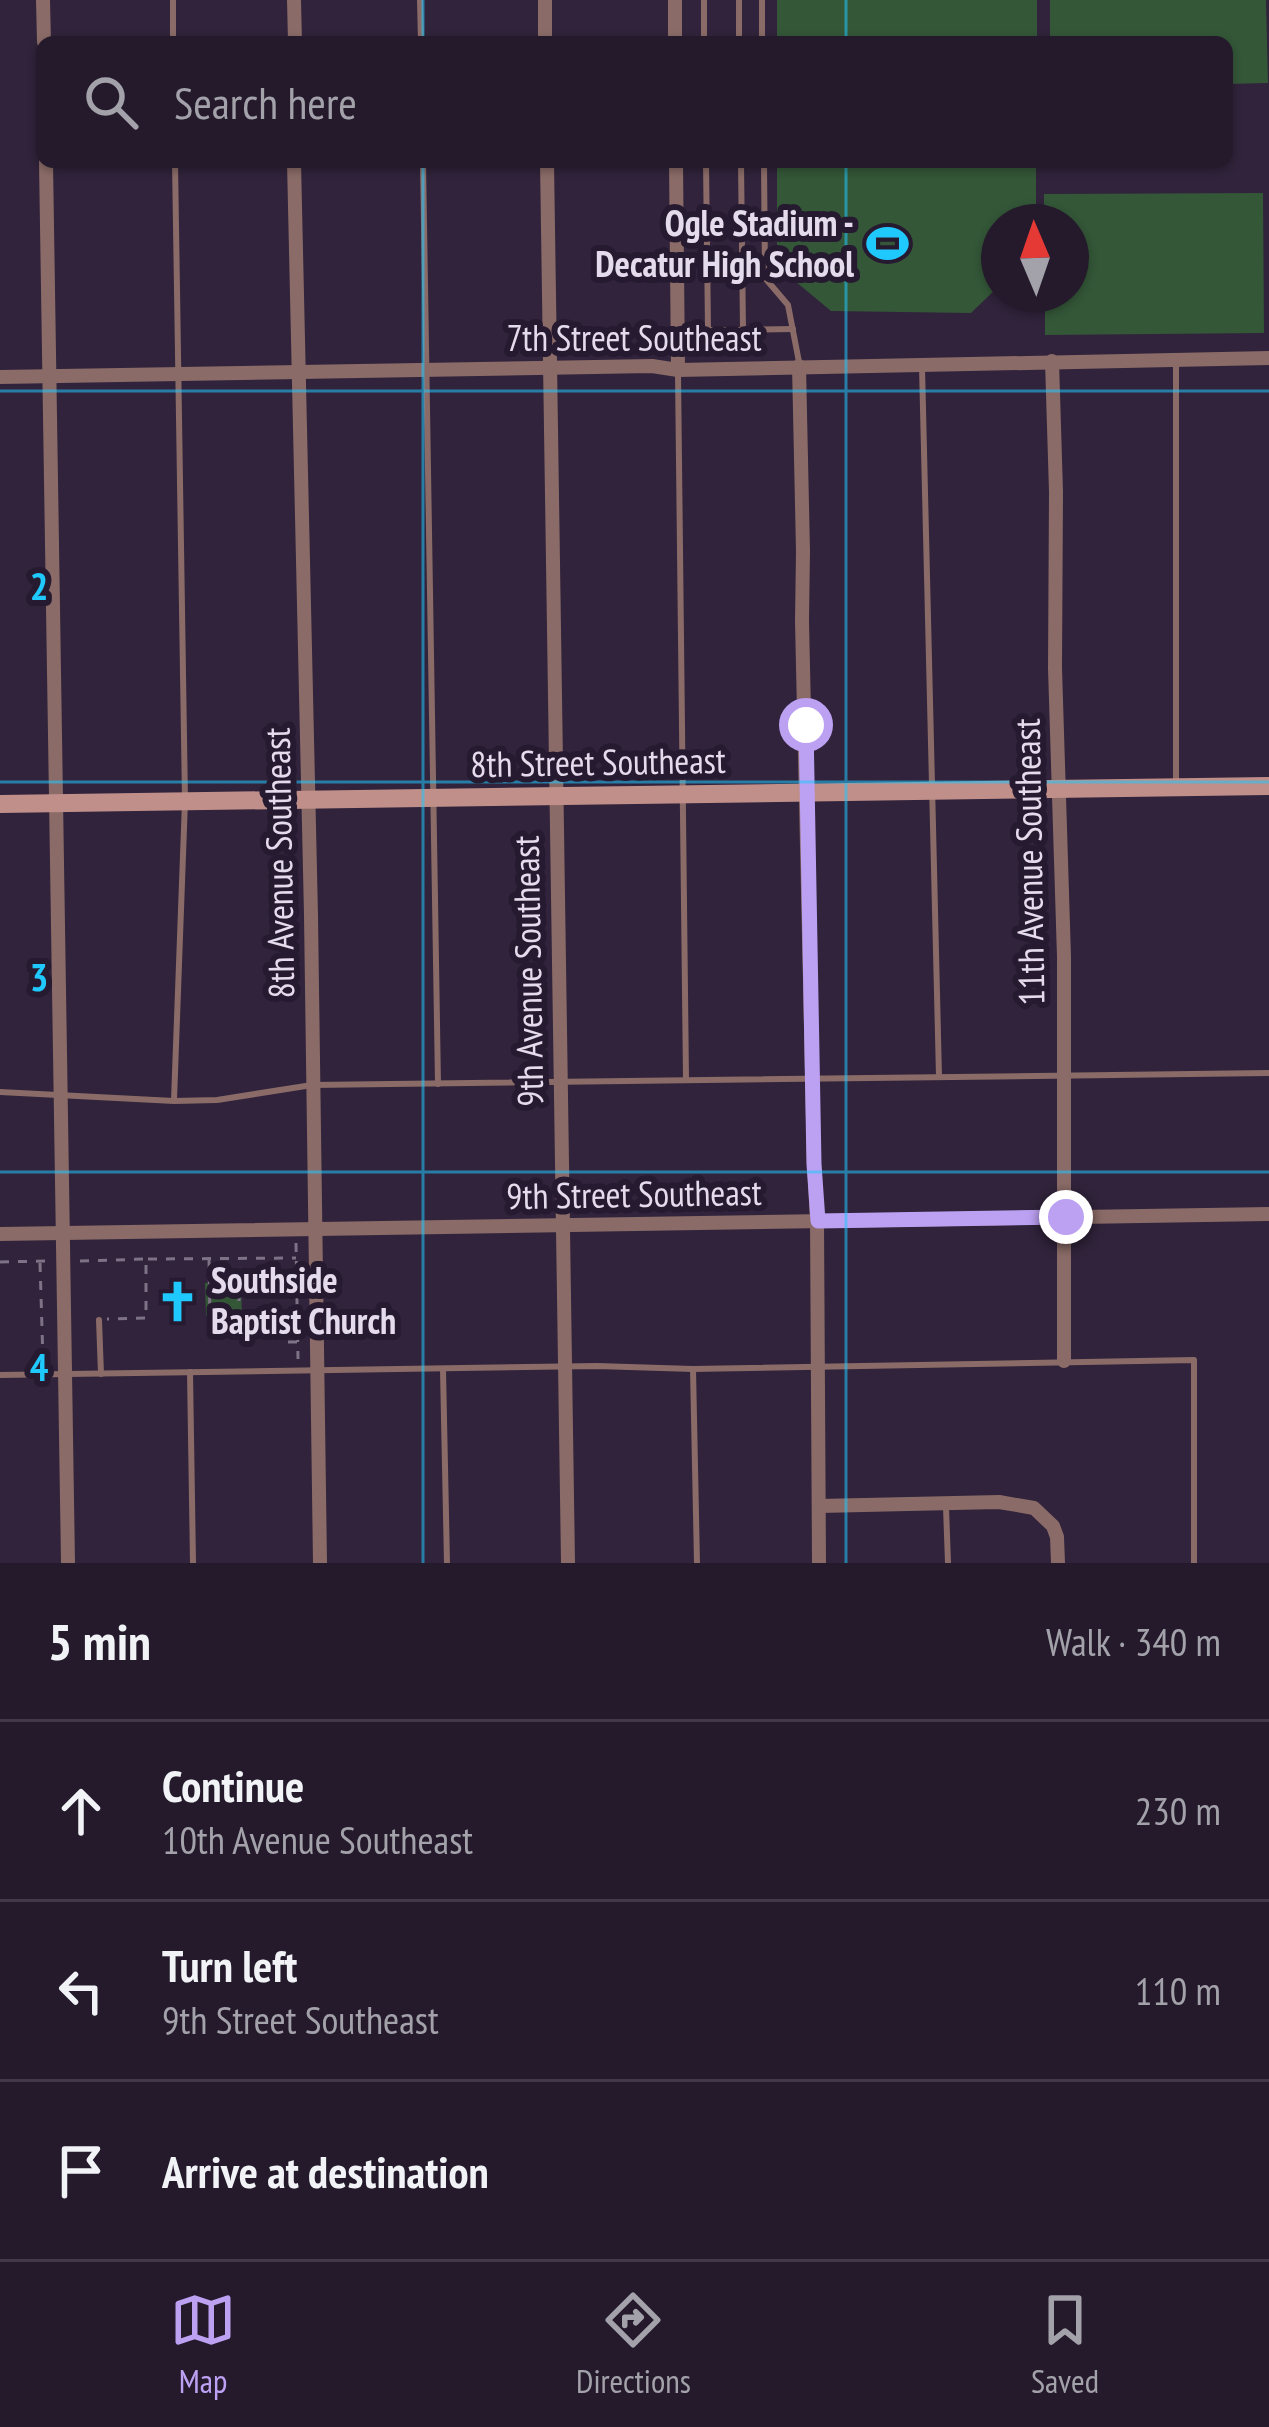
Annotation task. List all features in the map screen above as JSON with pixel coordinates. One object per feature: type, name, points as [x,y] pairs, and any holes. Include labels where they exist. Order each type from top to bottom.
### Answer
[{"type":"street","points":[[43,0],[44,36]]},
{"type":"street","points":[[294,0],[295,36]]},
{"type":"street","points":[[544,0],[545,36]]},
{"type":"street","points":[[675,0],[675,36]]},
{"type":"street","points":[[46,168],[68,1563]]},
{"type":"street","name":"8th Avenue Southeast","points":[[294,168],[320,1563]]},
{"type":"street","name":"9th Avenue Southeast","points":[[547,168],[568,1563]]},
{"type":"street","points":[[676,168],[678,370]]},
{"type":"street","name":"7th Street Southeast","points":[[0,377],[1269,358]]},
{"type":"street","name":"11th Avenue Southeast","points":[[1052,361],[1064,957],[1064,1361]]},
{"type":"street","points":[[799,366],[818,1221],[819,1563]]},
{"type":"street","name":"8th Street Southeast","points":[[0,804],[1269,786]]},
{"type":"street","name":"9th Street Southeast","points":[[0,1234],[1269,1214]]},
{"type":"street","points":[[819,1506],[1000,1502],[1034,1508],[1057,1537],[1058,1563]]},
{"type":"lane","points":[[172,0],[173,36]]},
{"type":"lane","points":[[420,0],[421,36]]},
{"type":"lane","points":[[704,0],[704,36]]},
{"type":"lane","points":[[739,0],[739,36]]},
{"type":"lane","points":[[761,0],[762,36]]},
{"type":"lane","points":[[174,1101],[185,801],[175,168]]},
{"type":"lane","points":[[423,168],[438,1084]]},
{"type":"lane","points":[[706,168],[709,330],[793,328]]},
{"type":"lane","points":[[741,168],[743,330]]},
{"type":"lane","points":[[764,168],[765,278],[788,305],[799,366]]},
{"type":"lane","points":[[1176,358],[1176,787]]},
{"type":"lane","points":[[922,364],[940,1077]]},
{"type":"lane","points":[[678,370],[686,1081]]},
{"type":"lane","points":[[0,1092],[174,1101],[217,1100],[312,1085],[1269,1073]]},
{"type":"lane","points":[[99,1319],[101,1374]]},
{"type":"lane","points":[[0,1375],[566,1367],[693,1370],[1194,1360],[1194,1563]]},
{"type":"lane","points":[[443,1370],[447,1563]]},
{"type":"lane","points":[[693,1370],[697,1563]]},
{"type":"lane","points":[[190,1372],[193,1563]]},
{"type":"lane","points":[[946,1502],[948,1563]]},
{"type":"path","points":[[296,1229],[298,1370]]},
{"type":"path","points":[[0,1262],[296,1258]]},
{"type":"path","points":[[99,1319],[146,1318],[146,1259]]},
{"type":"path","points":[[208,1259],[210,1319],[239,1319],[238,1286],[209,1286]]},
{"type":"path","points":[[40,1261],[43,1375]]},
{"type":"path","points":[[276,1286],[315,1286]]},
{"type":"green space","points":[[777,0],[1037,0],[1037,36],[777,36]]},
{"type":"green space","points":[[1050,0],[1266,0],[1268,83],[1233,84],[1233,36],[1050,36]]},
{"type":"green space","name":"Ogle Stadium - Decatur High School","points":[[777,168],[1036,168],[1036,204],[981,204],[981,303],[971,313],[831,311],[777,266]]},
{"type":"green space","points":[[1263,193],[1264,333],[1045,335],[1045,312],[1089,312],[1089,204],[1044,204],[1044,194]]},
{"type":"green space","points":[[205,1283],[241,1284],[242,1316],[206,1316]]},
{"type":"place","name":"Ogle Stadium - Decatur High School","points":[[888,244]]},
{"type":"place","name":"Southside Baptist Church","points":[[177,1301]]},
{"type":"route","points":[[806,725],[818,1221],[1066,1217]]}]
